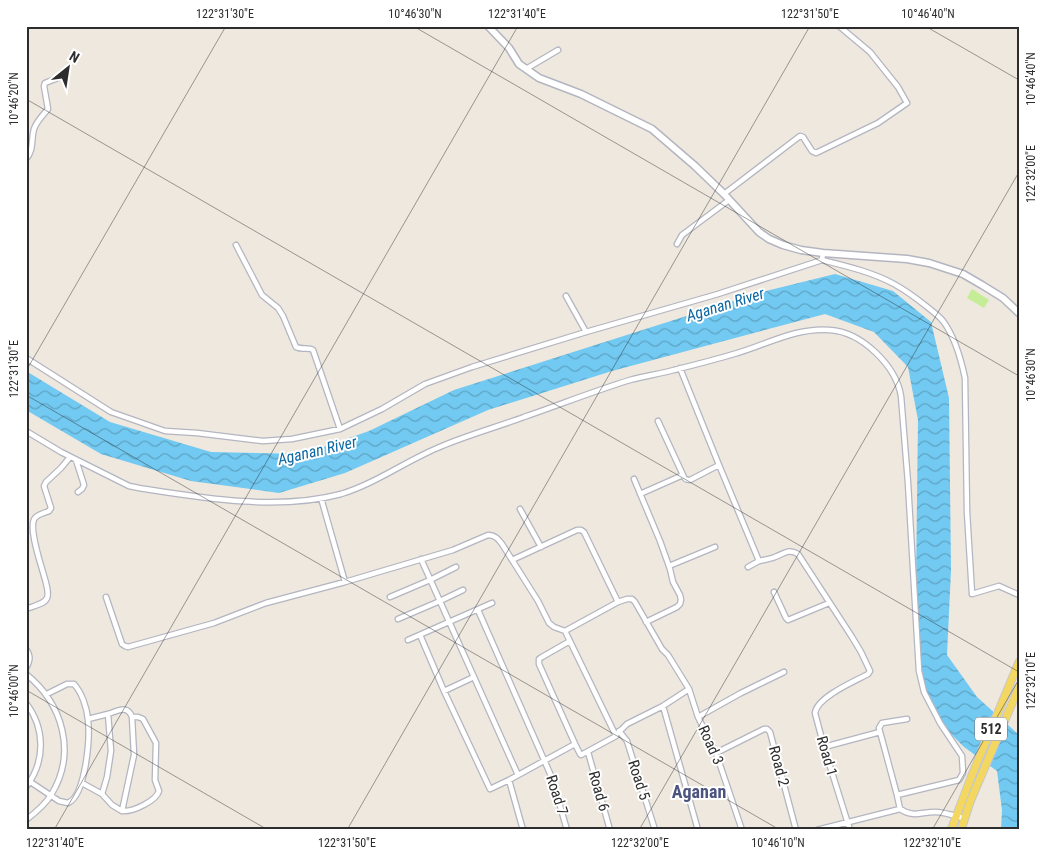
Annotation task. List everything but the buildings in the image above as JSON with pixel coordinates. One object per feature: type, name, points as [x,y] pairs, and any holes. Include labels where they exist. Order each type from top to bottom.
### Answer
[{"type":"main road","name":"512","points":[[961,830],[960,817],[972,774],[1019,662]]},
{"type":"main road","name":"512","points":[[951,830],[960,817],[980,778],[1019,687]]},
{"type":"street","points":[[488,26],[509,48],[519,64],[539,78],[581,94],[652,129],[695,166],[759,232],[769,239],[875,275],[894,284],[916,298],[944,322],[954,340],[965,378],[967,512],[972,594],[1000,586],[1019,595]]},
{"type":"street","points":[[724,194],[800,136],[803,137],[810,149],[816,152],[878,123],[907,103],[898,87],[870,52],[839,26]]},
{"type":"street","points":[[526,69],[558,50]]},
{"type":"street","points":[[26,159],[32,150],[33,130],[48,109],[45,83],[58,78]]},
{"type":"street","points":[[676,244],[682,235],[729,200]]},
{"type":"street","points":[[236,245],[262,295],[278,308],[283,316],[296,347],[301,349],[311,348],[313,350],[340,429]]},
{"type":"street","points":[[26,358],[111,412],[165,431],[263,441],[292,439],[340,429],[382,410],[425,384],[472,367],[718,294],[822,257],[907,259],[928,263],[963,274],[1003,298],[1019,313]]},
{"type":"street","points":[[566,296],[586,332]]},
{"type":"street","points":[[26,431],[70,457],[129,486],[207,497],[263,502],[321,498],[341,494],[365,484],[441,446],[631,380],[736,354],[791,334],[812,330],[843,332],[857,338],[870,347],[882,359],[900,386],[908,483],[919,671],[924,692],[940,723],[962,756],[963,773],[959,780],[897,795]]},
{"type":"street","points":[[680,368],[759,561]]},
{"type":"street","points":[[658,421],[687,480],[719,465]]},
{"type":"street","points":[[26,609],[43,603],[48,595],[32,533],[32,525],[37,516],[49,511],[50,505],[44,490],[46,482],[62,468],[70,457]]},
{"type":"street","points":[[76,460],[84,485],[78,492]]},
{"type":"street","points":[[640,494],[683,475]]},
{"type":"street","points":[[634,479],[681,600],[677,607],[646,622]]},
{"type":"street","points":[[321,498],[346,582]]},
{"type":"street","points":[[520,509],[541,547]]},
{"type":"street","points":[[106,597],[122,644],[128,647],[214,623],[266,604],[453,550],[492,535],[496,536],[502,544],[550,622],[554,627],[565,631],[618,602],[584,532],[581,530],[577,530],[512,560]]},
{"type":"street","points":[[669,566],[715,547]]},
{"type":"street","points":[[748,567],[787,551],[793,551],[798,554],[829,603],[788,620],[774,592]]},
{"type":"street","points":[[421,559],[518,775]]},
{"type":"street","points":[[390,596],[456,567]]},
{"type":"street","points":[[398,619],[463,590]]},
{"type":"street","name":"Road 3","points":[[618,602],[627,599],[632,599],[635,602],[662,649],[668,655],[689,689],[698,717],[716,753],[742,830]]},
{"type":"street","points":[[408,640],[492,603]]},
{"type":"street","name":"Road 1","points":[[829,603],[852,637],[870,671],[868,674],[837,691],[824,701],[816,709],[815,713],[850,830]]},
{"type":"street","name":"Road 7","points":[[478,610],[552,778],[567,830]]},
{"type":"street","name":"Road 5","points":[[565,631],[618,734],[627,741],[656,830]]},
{"type":"street","points":[[420,635],[490,788],[509,780],[575,744]]},
{"type":"street","points":[[570,641],[542,657],[539,660],[539,664],[581,755],[618,734],[627,724],[663,706],[689,689]]},
{"type":"street","points":[[26,649],[30,661],[26,668]]},
{"type":"street","points":[[698,717],[784,672]]},
{"type":"street","points":[[26,674],[47,694],[57,713],[61,724],[64,748],[60,772],[51,796],[26,820]]},
{"type":"street","points":[[444,691],[474,677]]},
{"type":"street","points":[[28,781],[59,801],[68,803],[73,801],[82,783],[88,742],[88,719],[83,702],[74,684],[67,684],[47,694]]},
{"type":"street","points":[[26,703],[37,721],[42,745],[37,770],[28,781],[26,787]]},
{"type":"street","points":[[663,706],[698,830]]},
{"type":"street","points":[[88,719],[124,709],[128,710],[132,717],[134,754],[122,810]]},
{"type":"street","points":[[102,794],[111,751],[108,714]]},
{"type":"street","points":[[82,783],[102,794],[112,805],[127,811],[155,797],[159,790],[155,780],[156,743],[143,719],[132,717]]},
{"type":"street","points":[[907,719],[882,722],[879,728],[900,808],[907,813],[924,814],[936,812],[960,817]]},
{"type":"street","name":"Road 2","points":[[716,753],[764,729],[770,732],[796,830]]},
{"type":"street","points":[[824,747],[880,732]]},
{"type":"street","name":"Road 6","points":[[588,752],[610,830]]},
{"type":"street","points":[[509,780],[523,830]]},
{"type":"street","points":[[817,830],[900,808]]},
{"type":"green space","points":[[972,289],[989,300],[984,308],[967,298]]},
{"type":"water","name":"Aganan River","points":[[835,274],[893,291],[931,322],[949,398],[951,570],[947,655],[977,697],[1019,735],[1019,830],[1001,830],[1002,810],[997,771],[964,747],[934,717],[922,690],[916,583],[918,420],[908,367],[874,332],[825,314],[612,371],[488,410],[345,473],[279,493],[191,481],[101,454],[26,410],[26,371],[110,422],[211,452],[304,454],[369,431],[454,390],[762,292]]},
{"type":"pier","points":[[995,709],[1008,722],[988,768],[974,758]]},
{"type":"district","name":"Aganan","points":[[699,792]]}]
